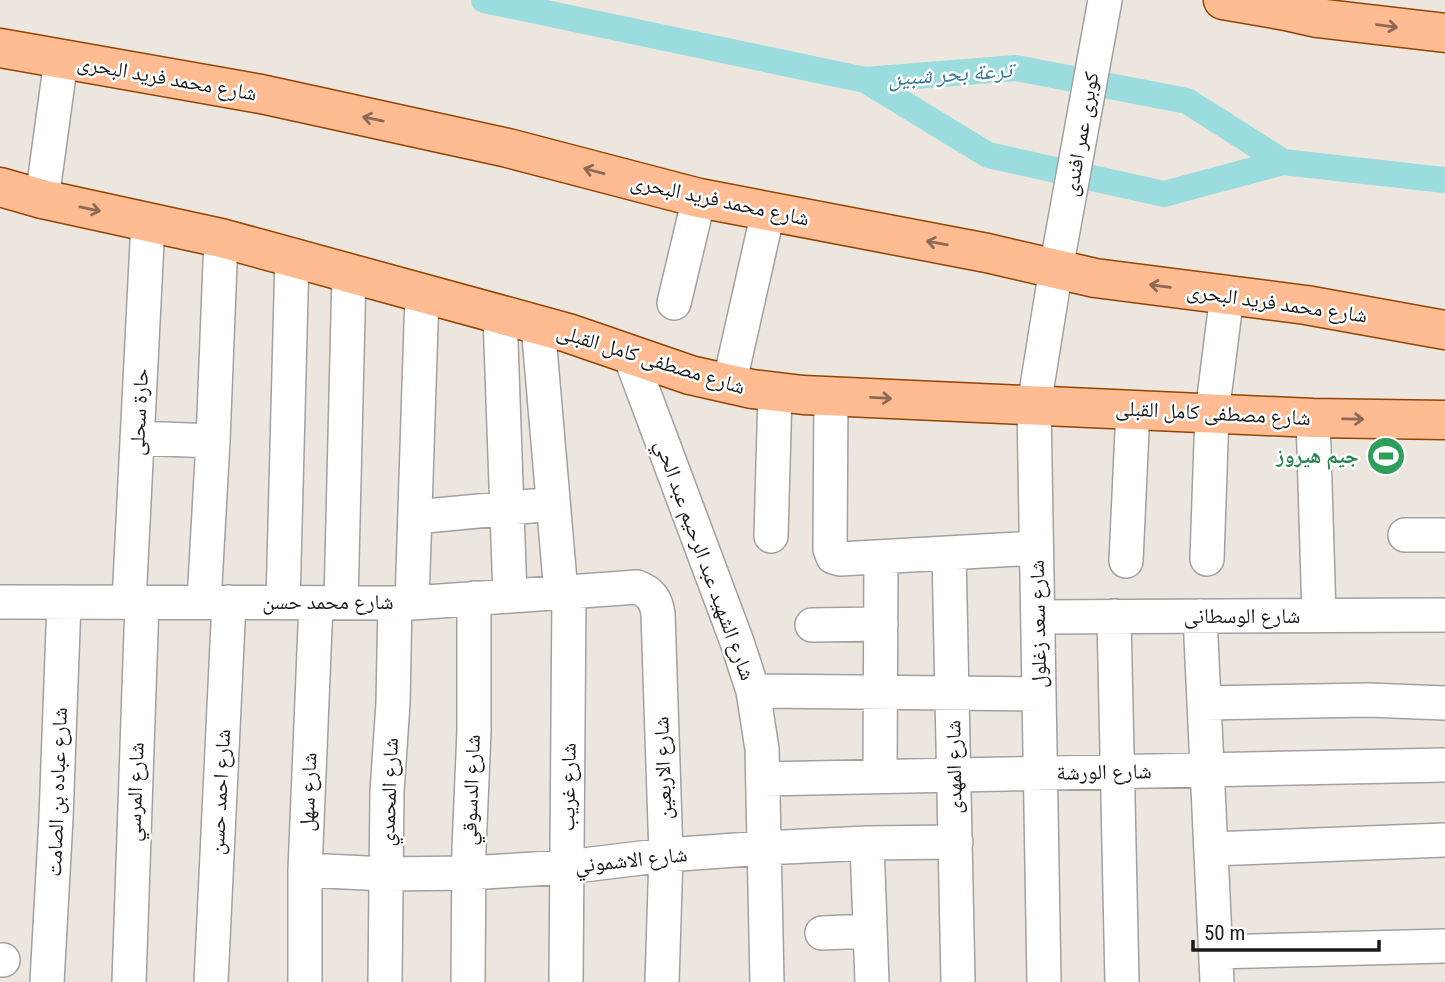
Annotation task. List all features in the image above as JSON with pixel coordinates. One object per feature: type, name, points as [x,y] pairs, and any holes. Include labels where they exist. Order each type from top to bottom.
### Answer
[{"type":"main road","points":[[1223,0],[1286,11],[1330,9],[1441,32]]},
{"type":"main road","points":[[1412,0],[1441,32]]},
{"type":"main road","name":"شارع محمد فريد البحرى","points":[[0,48],[287,100],[508,148],[699,198],[768,212],[987,253],[1058,257],[1095,278],[1306,305],[1445,330]]},
{"type":"main road","name":"شارع مصطفى كامل القبلى","points":[[0,187],[42,199],[221,238],[538,325],[690,375],[775,393],[1313,418],[1445,420]]},
{"type":"street","name":"كوبرى عمر افندى","points":[[1058,257],[1104,7]]},
{"type":"street","points":[[42,199],[61,60]]},
{"type":"street","points":[[674,303],[699,198]]},
{"type":"street","points":[[729,385],[768,212]]},
{"type":"street","name":"حارة سحلى","points":[[135,602],[137,438],[148,222]]},
{"type":"street","name":"شارع احمد حسن","points":[[211,982],[216,602],[213,441],[221,238]]},
{"type":"street","points":[[292,257],[313,602]]},
{"type":"street","name":"شارع سعد زغلول","points":[[1044,982],[1034,405],[1058,257]]},
{"type":"street","points":[[313,602],[349,274]]},
{"type":"street","name":"شارع المحمدي","points":[[385,982],[387,792],[393,703],[415,517],[422,294]]},
{"type":"street","points":[[1207,559],[1212,413],[1227,295]]},
{"type":"street","points":[[500,315],[510,596]]},
{"type":"street","name":"شارع غريب","points":[[538,325],[553,504],[565,593],[566,982]]},
{"type":"street","name":"شارع الشهيد عبد الرحيم عبد الحي","points":[[629,353],[733,629],[753,691],[762,749],[767,982]]},
{"type":"street","points":[[771,536],[775,393]]},
{"type":"street","points":[[831,396],[830,550],[833,557],[840,559],[1036,548]]},
{"type":"street","points":[[1126,561],[1133,410]]},
{"type":"street","points":[[1313,418],[1319,615]]},
{"type":"street","points":[[137,438],[213,441]]},
{"type":"street","points":[[415,517],[553,504]]},
{"type":"street","points":[[1405,535],[1445,535]]},
{"type":"street","name":"شارع المهدى","points":[[949,553],[958,982]]},
{"type":"street","points":[[880,776],[881,557]]},
{"type":"street","name":"شارع محمد حسن","points":[[0,602],[404,603],[636,587],[652,596]]},
{"type":"street","name":"شارع الاربعين","points":[[652,596],[658,614],[666,855],[662,982]]},
{"type":"street","name":"شارع الدسوقي","points":[[468,982],[474,598]]},
{"type":"street","name":"شارع عباده بن الصامت","points":[[47,982],[64,602]]},
{"type":"street","name":"شارع المرسي","points":[[129,982],[135,602]]},
{"type":"street","name":"شارع سهل","points":[[305,982],[305,870],[313,602]]},
{"type":"street","name":"شارع الوسطانى","points":[[1038,617],[1445,615]]},
{"type":"street","points":[[1114,616],[1122,982]]},
{"type":"street","points":[[1200,616],[1217,967],[1445,946]]},
{"type":"street","points":[[812,625],[881,624]]},
{"type":"street","points":[[753,691],[1039,694]]},
{"type":"street","points":[[1204,703],[1368,700],[1445,703]]},
{"type":"street","name":"شارع الورشة","points":[[763,779],[1445,765]]},
{"type":"street","points":[[1211,849],[1445,840]]},
{"type":"street","name":"شارع الاشموني","points":[[305,870],[386,874],[468,873],[567,867],[666,855],[764,848],[956,842]]},
{"type":"street","points":[[867,843],[872,982]]},
{"type":"street","points":[[822,933],[870,931]]},
{"type":"waterway","name":"ترعة بحر شبين","points":[[484,0],[865,80],[1016,68],[1187,101],[1283,162],[1445,180]]},
{"type":"waterway","points":[[865,80],[988,155],[1164,194],[1283,162]]},
{"type":"place","name":"جيم هيروز","points":[[1386,456]]}]
